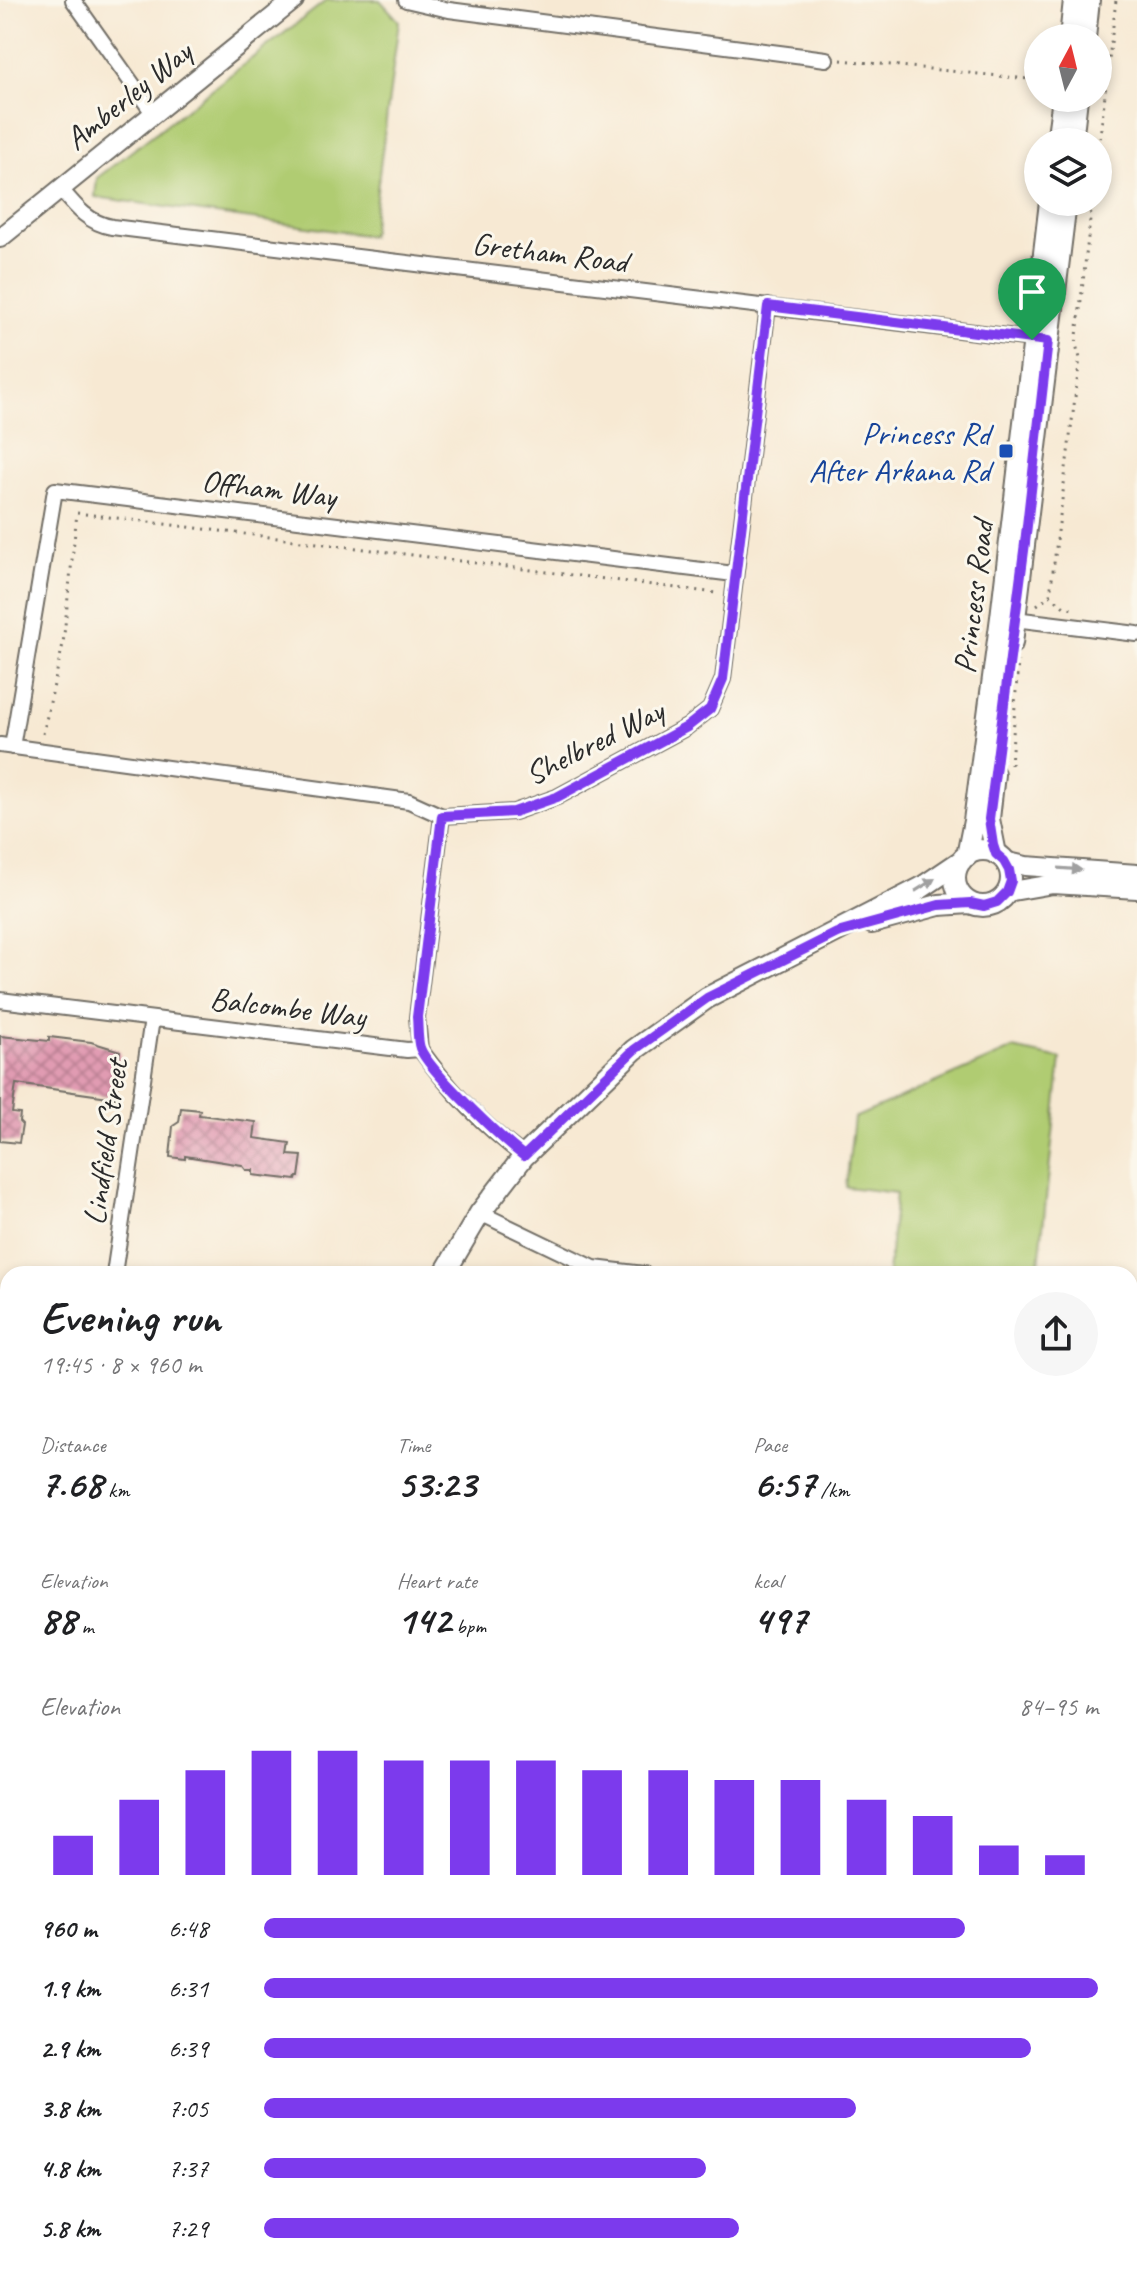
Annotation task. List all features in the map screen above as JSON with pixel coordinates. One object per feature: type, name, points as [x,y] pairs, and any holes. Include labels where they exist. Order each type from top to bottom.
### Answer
[{"type":"main road","points":[[1071,24],[1074,0]]},
{"type":"main road","points":[[1086,24],[1089,0]]},
{"type":"main road","name":"Princess Road","points":[[1000,857],[989,819],[1015,616],[1049,216]]},
{"type":"main road","name":"Princess Road","points":[[1040,340],[1063,216]]},
{"type":"main road","name":"Princess Road","points":[[964,858],[1015,616]]},
{"type":"main road","points":[[449,1266],[480,1213],[524,1156],[634,1050],[707,998],[921,888],[976,851],[1000,857],[1009,870],[1011,881],[1007,892],[991,905],[939,905],[837,933]]},
{"type":"main road","points":[[964,858],[957,868],[956,884],[958,891],[970,903]]},
{"type":"street","points":[[73,0],[153,113]]},
{"type":"street","name":"Amberley Way","points":[[0,238],[294,0]]},
{"type":"street","points":[[406,0],[449,10],[826,59]]},
{"type":"street","name":"Gretham Road","points":[[60,188],[88,218],[112,227],[1040,340]]},
{"type":"street","name":"Shelbred Way","points":[[6,746],[409,801],[442,816],[514,812],[557,797],[687,727],[710,709],[723,679],[768,306]]},
{"type":"street","name":"Offham Way","points":[[6,746],[55,490],[734,574]]},
{"type":"street","points":[[1015,616],[1137,634]]},
{"type":"street","points":[[442,816],[417,1017],[420,1049],[500,1139],[524,1156]]},
{"type":"street","points":[[1000,857],[1026,866],[1137,874]]},
{"type":"street","points":[[1007,892],[1053,884],[1137,889]]},
{"type":"street","name":"Balcombe Way","points":[[0,1000],[407,1050],[420,1049]]},
{"type":"street","name":"Lindfield Street","points":[[115,1266],[152,1019]]},
{"type":"street","points":[[480,1213],[590,1266]]},
{"type":"path","points":[[1101,128],[1116,0]]},
{"type":"path","points":[[826,59],[1024,79]]},
{"type":"path","points":[[1050,595],[1080,358],[1076,345],[1090,216]]},
{"type":"path","points":[[52,752],[54,742],[43,734],[63,644],[77,513],[732,595]]},
{"type":"path","points":[[1050,595],[1064,607],[1078,609]]},
{"type":"path","points":[[1015,616],[1050,595]]},
{"type":"green space","points":[[327,0],[380,0],[399,21],[371,236],[95,197],[97,178]]},
{"type":"green space","points":[[1013,1049],[1061,1059],[1039,1266],[889,1266],[896,1193],[846,1187],[854,1118]]},
{"type":"building","points":[[0,1036],[91,1042],[120,1051],[116,1098],[16,1084],[12,1113],[20,1114],[19,1143],[0,1141]]},
{"type":"building","points":[[181,1108],[200,1110],[199,1115],[256,1122],[254,1138],[290,1143],[288,1155],[302,1156],[299,1177],[296,1180],[253,1175],[253,1170],[246,1170],[242,1165],[185,1156],[185,1159],[170,1157],[173,1126],[179,1122]]},
{"type":"place","name":"Princess Rd After Arkana Rd","points":[[1006,451]]},
{"type":"route","points":[[768,306],[1032,340],[1048,341],[989,819],[996,854],[1009,870],[1011,881],[1007,892],[991,905],[939,905],[837,933],[707,998],[634,1050],[524,1156],[500,1139],[420,1049],[417,1017],[442,816],[514,812],[557,797],[687,727],[710,709],[723,679],[768,306]]}]
